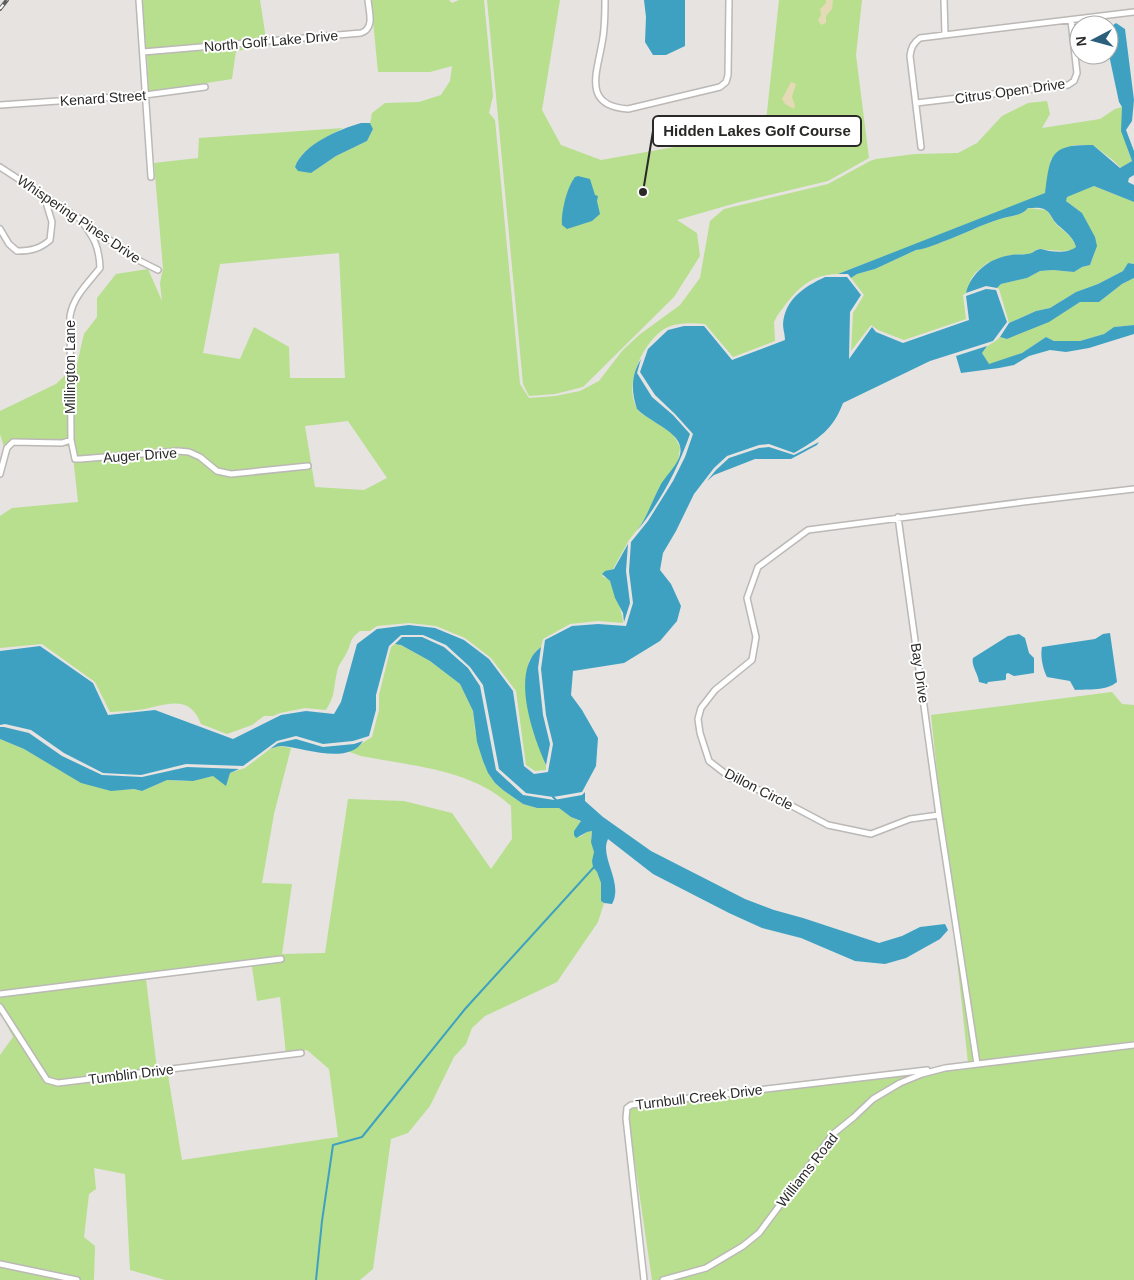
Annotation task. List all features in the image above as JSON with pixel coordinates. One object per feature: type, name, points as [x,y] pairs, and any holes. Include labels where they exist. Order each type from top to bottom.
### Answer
[{"type":"street","points":[[139,0],[152,176]]},
{"type":"street","name":"North Golf Lake Drive","points":[[143,52],[361,34],[367,30],[371,23],[368,0]]},
{"type":"street","points":[[605,0],[602,43],[594,78],[596,90],[600,98],[608,105],[628,109],[720,87],[726,82],[728,75],[729,0]]},
{"type":"street","points":[[944,0],[945,34]]},
{"type":"street","points":[[1113,15],[1134,12]]},
{"type":"street","points":[[921,147],[910,56],[915,42],[920,38],[945,34],[1069,21]]},
{"type":"street","name":"Citrus Open Drive","points":[[916,103],[1068,85],[1074,82],[1077,73],[1076,65]]},
{"type":"street","name":"Kenard Street","points":[[0,105],[146,95],[205,87]]},
{"type":"street","name":"Whispering Pines Drive","points":[[0,167],[80,219],[138,260],[158,270]]},
{"type":"street","points":[[0,229],[9,244],[17,251],[31,251],[45,245],[50,240],[52,222],[44,195]]},
{"type":"street","name":"Millington Lane","points":[[71,440],[71,308],[77,297],[100,268],[99,250],[80,219]]},
{"type":"street","points":[[0,474],[7,448],[14,442],[62,443],[71,440]]},
{"type":"street","name":"Auger Drive","points":[[71,440],[75,459],[80,460],[178,451],[189,452],[217,471],[231,474],[308,466]]},
{"type":"street","points":[[898,517],[1134,489]]},
{"type":"street","name":"Dillon Circle","points":[[898,517],[808,530],[758,567],[747,598],[756,637],[752,660],[715,690],[701,708],[698,719],[701,740],[709,761],[731,778],[828,824],[871,834],[910,819],[939,814]]},
{"type":"street","name":"Bay Drive","points":[[898,517],[939,814],[977,1064]]},
{"type":"street","points":[[0,994],[281,959]]},
{"type":"street","name":"Tumblin Drive","points":[[0,1007],[47,1080],[52,1082],[301,1053]]},
{"type":"street","name":"Williams Road","points":[[663,1280],[706,1268],[759,1234],[833,1134],[872,1099],[900,1083],[922,1074],[945,1068],[1134,1045]]},
{"type":"street","name":"Turnbull Creek Drive","points":[[644,1280],[626,1118],[627,1108],[676,1099],[945,1068]]},
{"type":"street","points":[[0,1264],[77,1280]]},
{"type":"green space","points":[[142,0],[260,0],[266,39],[146,49]]},
{"type":"green space","points":[[371,0],[449,0],[452,3],[459,0],[484,0],[493,96],[489,113],[495,120],[520,384],[529,398],[555,396],[580,391],[599,381],[622,351],[639,335],[680,305],[700,278],[710,221],[724,209],[828,184],[876,159],[915,154],[958,153],[977,143],[1002,116],[1028,103],[1047,101],[1050,114],[1042,128],[1100,119],[1115,109],[1122,107],[1124,134],[1132,161],[1121,168],[1093,145],[1074,145],[1051,159],[1046,193],[838,274],[818,277],[809,281],[795,293],[777,316],[774,322],[775,341],[733,357],[705,324],[675,325],[657,334],[642,355],[633,380],[632,393],[635,404],[641,413],[673,434],[680,447],[678,463],[660,486],[641,525],[629,540],[613,569],[602,576],[609,580],[613,588],[623,623],[598,621],[570,624],[543,639],[541,647],[529,661],[527,671],[530,718],[546,770],[535,771],[526,765],[516,691],[491,658],[465,638],[436,626],[409,623],[377,626],[370,631],[360,631],[356,634],[338,667],[333,695],[326,710],[305,708],[273,716],[264,716],[252,725],[227,734],[201,724],[193,710],[182,704],[110,712],[95,682],[42,644],[0,648],[0,516],[12,508],[78,502],[72,447],[31,441],[4,447],[0,434],[0,411],[56,384],[77,364],[84,334],[97,317],[97,298],[116,274],[148,269],[162,301],[160,283],[163,268],[154,163],[198,158],[199,138],[343,128],[315,144],[298,160],[295,167],[311,173],[336,156],[367,141],[373,129],[370,124],[372,113],[385,103],[419,102],[441,95],[450,81],[452,66],[430,72],[378,72]],"holes":[[[339,253],[345,378],[290,378],[289,347],[254,327],[240,359],[203,353],[220,264]],[[348,421],[387,478],[364,490],[315,487],[305,426]]]},
{"type":"green space","points":[[487,0],[560,0],[542,110],[561,145],[601,160],[765,131],[779,0],[862,0],[856,55],[869,158],[828,181],[736,203],[677,220],[697,233],[700,256],[674,297],[583,387],[555,394],[529,396],[523,384]]},
{"type":"green space","points":[[267,45],[236,51],[232,79],[149,92],[147,55]]},
{"type":"green space","points":[[1094,186],[1134,202],[1134,264],[1128,263],[1123,271],[1098,284],[1076,292],[1050,308],[1036,311],[1009,323],[999,289],[997,288],[1001,284],[1027,278],[1040,271],[1074,272],[1090,265],[1095,252],[1082,213],[1066,201],[1066,197]]},
{"type":"green space","points":[[1028,208],[1046,210],[1056,224],[1072,238],[1076,247],[1072,250],[1062,251],[1037,249],[1030,254],[1010,255],[987,263],[975,273],[966,293],[963,295],[966,319],[904,340],[878,330],[871,325],[851,351],[853,313],[864,295],[851,278],[916,250],[933,246],[993,221],[1019,214]]},
{"type":"green space","points":[[1134,278],[1134,325],[1114,327],[1104,334],[1080,341],[1054,341],[1046,337],[1022,353],[989,365],[982,353],[1000,337],[1007,339],[1048,322],[1080,302],[1099,302],[1122,284]]},
{"type":"green space","points":[[395,644],[401,645],[430,661],[460,684],[473,711],[475,730],[483,761],[495,783],[523,804],[537,808],[559,808],[582,822],[574,831],[580,837],[592,831],[593,866],[601,883],[601,901],[604,903],[598,922],[557,982],[485,1016],[472,1028],[466,1044],[454,1057],[430,1106],[408,1133],[391,1139],[373,1269],[360,1280],[165,1280],[130,1270],[125,1174],[94,1168],[96,1189],[89,1194],[84,1237],[95,1246],[94,1280],[0,1280],[0,1055],[13,1037],[0,1012],[0,739],[24,749],[63,772],[125,790],[134,789],[142,791],[167,780],[184,781],[230,773],[245,768],[270,749],[279,746],[291,748],[274,814],[262,883],[292,884],[282,954],[325,953],[348,799],[404,801],[452,813],[491,869],[512,839],[511,806],[478,784],[440,771],[361,756],[347,751],[372,737],[379,710],[379,695],[391,647]],"holes":[[[251,960],[257,1001],[280,997],[286,1054],[307,1050],[329,1069],[338,1137],[182,1160],[167,1069],[157,1069],[146,979]]]},
{"type":"green space","points":[[1112,692],[1122,704],[1134,705],[1134,1280],[652,1280],[627,1109],[968,1063],[931,715]]},
{"type":"sand","points":[[826,0],[833,0],[832,9],[826,16],[826,23],[821,25],[818,20],[821,15],[820,9],[826,3]]},
{"type":"sand","points":[[791,82],[796,84],[792,97],[795,105],[794,109],[785,104],[782,99]]},
{"type":"water","points":[[644,0],[685,0],[685,46],[666,55],[653,55],[645,42],[646,17]]},
{"type":"water","points":[[1119,25],[1125,29],[1134,100],[1132,121],[1126,130],[1134,151],[1134,175],[1129,178],[1128,182],[1134,185],[1134,202],[1094,186],[1067,197],[1066,201],[1082,213],[1095,237],[1097,246],[1090,265],[1074,272],[1040,271],[1027,278],[1001,284],[997,288],[986,286],[966,293],[968,286],[977,273],[995,259],[1011,255],[1029,254],[1039,249],[1064,252],[1076,247],[1070,236],[1055,222],[1046,210],[1028,208],[1019,214],[993,221],[933,246],[916,250],[851,278],[848,274],[838,274],[1045,193],[1051,161],[1060,150],[1079,145],[1093,145],[1120,168],[1132,161],[1121,131],[1122,107],[1119,102],[1111,65],[1119,65]]},
{"type":"water","points":[[361,123],[370,123],[373,129],[367,141],[336,156],[311,173],[298,171],[295,167],[306,151],[323,139],[333,133]]},
{"type":"water","points":[[575,177],[590,179],[595,195],[598,196],[597,201],[600,214],[592,221],[567,229],[562,225],[564,207],[569,187]]},
{"type":"water","points":[[1128,263],[1134,264],[1134,278],[1122,284],[1099,302],[1080,302],[1049,322],[1007,339],[1000,337],[1009,323],[1036,311],[1050,308],[1076,292],[1098,284],[1123,271]]},
{"type":"water","points":[[825,277],[847,277],[861,295],[850,312],[849,359],[872,327],[876,332],[903,343],[969,320],[966,296],[986,289],[996,290],[1007,322],[993,341],[930,361],[843,403],[824,433],[794,453],[769,444],[759,445],[727,456],[714,468],[694,494],[663,553],[660,570],[671,584],[681,606],[677,621],[660,641],[624,663],[573,671],[571,695],[598,738],[596,766],[582,792],[553,797],[526,793],[499,769],[483,685],[470,667],[446,645],[423,635],[401,635],[389,646],[376,695],[376,710],[369,736],[353,741],[323,744],[296,736],[277,741],[243,766],[186,764],[141,775],[103,773],[64,753],[31,730],[5,724],[0,725],[0,651],[40,646],[93,683],[108,715],[155,710],[233,739],[281,715],[306,711],[334,714],[341,702],[357,644],[377,629],[409,625],[435,628],[464,640],[489,659],[513,691],[524,766],[534,774],[548,772],[553,744],[546,715],[541,669],[545,640],[572,626],[598,624],[626,626],[633,603],[629,571],[631,542],[648,521],[673,481],[685,457],[693,434],[655,395],[640,372],[648,349],[668,330],[684,326],[704,326],[732,360],[785,340],[783,324],[787,308],[803,290]]},
{"type":"water","points":[[1134,325],[1134,334],[1089,348],[1066,352],[1050,350],[1029,356],[1014,365],[999,368],[961,373],[956,356],[987,346],[982,353],[989,364],[1022,353],[1046,337],[1054,341],[1080,341],[1104,334],[1114,327]]},
{"type":"water","points":[[641,359],[637,373],[652,397],[673,415],[690,434],[668,485],[637,531],[647,515],[660,486],[677,462],[681,450],[679,443],[671,433],[637,409],[633,383],[635,371]]},
{"type":"water","points":[[819,442],[817,445],[791,459],[755,459],[714,475],[707,481],[729,458],[759,448],[769,447],[794,455]]},
{"type":"water","points":[[628,544],[626,571],[630,603],[624,622],[623,613],[615,598],[610,581],[602,574],[605,571],[614,569]]},
{"type":"water","points":[[1110,633],[1117,682],[1113,685],[1103,688],[1075,690],[1070,681],[1047,677],[1042,662],[1042,647],[1095,639],[1103,634]]},
{"type":"water","points":[[1019,634],[1025,638],[1029,653],[1034,658],[1034,673],[1014,676],[1008,673],[1005,680],[988,682],[987,684],[979,682],[973,658],[1008,636]]},
{"type":"water","points":[[402,637],[422,637],[444,647],[468,668],[480,686],[496,770],[523,795],[554,800],[582,795],[585,792],[585,801],[603,817],[651,851],[745,899],[774,910],[879,943],[902,936],[920,927],[945,924],[948,930],[940,939],[906,958],[885,964],[855,961],[801,938],[762,928],[729,913],[653,874],[608,839],[606,846],[614,879],[615,896],[612,904],[604,903],[601,901],[601,883],[592,861],[594,852],[591,842],[592,831],[576,838],[574,831],[581,821],[571,817],[559,808],[537,808],[523,804],[495,783],[483,761],[477,742],[473,711],[460,684],[430,661],[401,645],[395,644]]},
{"type":"water","points":[[541,647],[538,668],[543,715],[550,744],[546,765],[530,721],[525,687],[526,671],[531,657]]},
{"type":"water","points":[[0,727],[29,733],[62,756],[102,775],[142,777],[187,767],[239,769],[230,773],[226,786],[213,776],[193,781],[167,780],[142,791],[134,789],[111,791],[81,783],[24,749],[0,739]]},
{"type":"water","points":[[296,739],[323,747],[354,744],[363,741],[356,748],[336,754],[281,746],[270,749],[278,743]]},
{"type":"waterway","points":[[553,797],[557,801]]},
{"type":"waterway","points":[[316,1280],[333,1145],[362,1137],[465,1009],[595,866]]},
{"type":"railway","points":[[0,9],[7,0]]},
{"type":"place","name":"Hidden Lakes Golf Course","points":[[643,192]]}]
